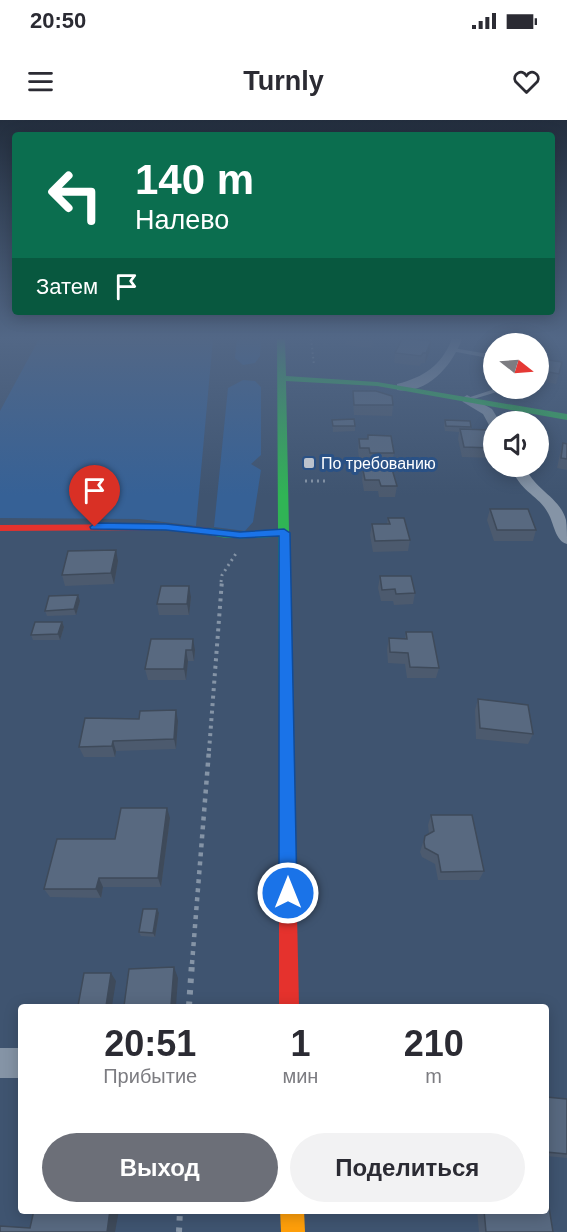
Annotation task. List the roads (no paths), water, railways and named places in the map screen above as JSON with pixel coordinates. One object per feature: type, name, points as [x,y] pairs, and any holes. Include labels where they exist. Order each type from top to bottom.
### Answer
[{"type":"main road","points":[[282,391],[289,1004]]},
{"type":"main road","points":[[422,391],[567,417]]},
{"type":"main road","points":[[0,528],[166,527],[240,535],[284,533]]},
{"type":"main road","points":[[292,1214],[293,1232]]},
{"type":"street","points":[[467,399],[486,411]]},
{"type":"street","points":[[522,477],[523,481],[554,510],[567,539]]},
{"type":"street","points":[[0,1064],[18,1063]]},
{"type":"lane","points":[[467,399],[483,395]]},
{"type":"place","name":"По требованию","points":[[309,463]]}]
